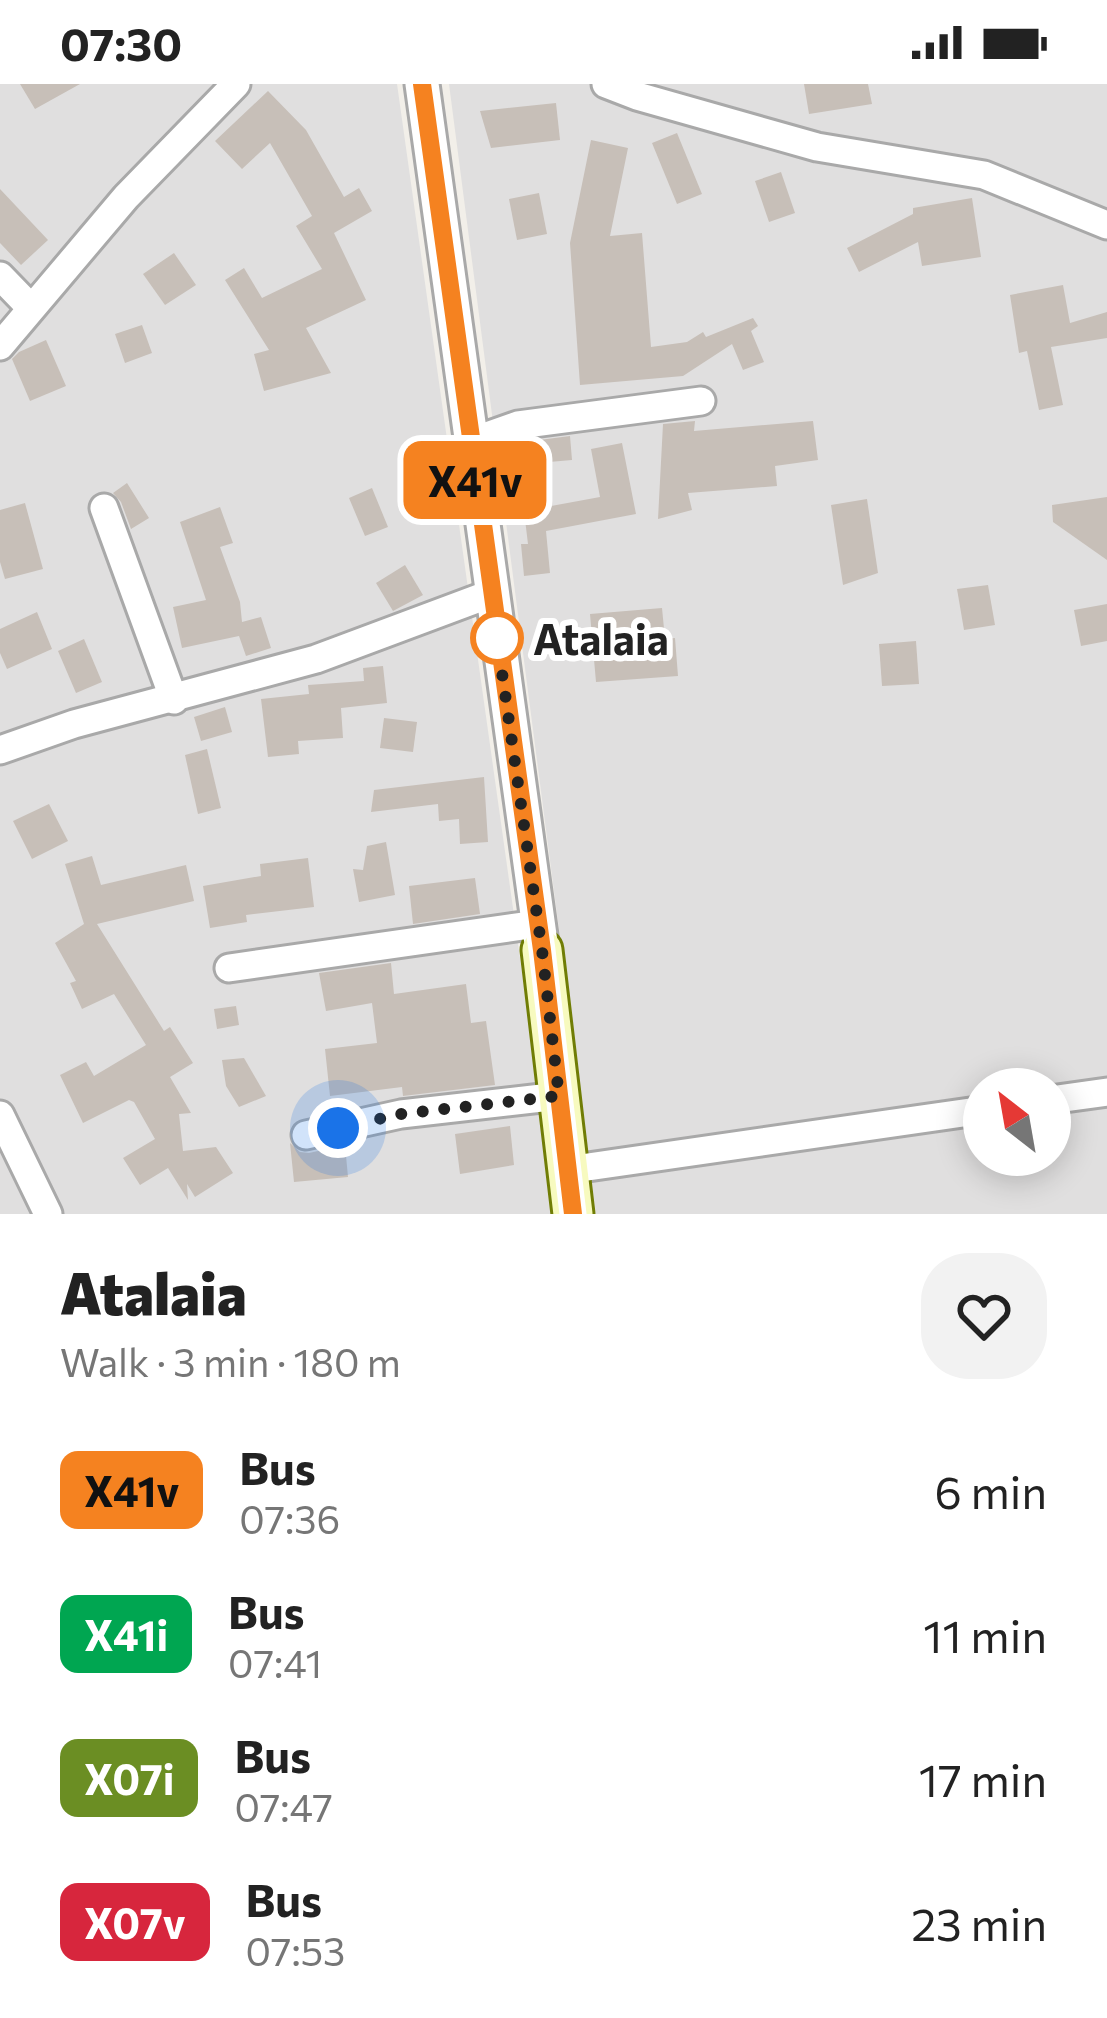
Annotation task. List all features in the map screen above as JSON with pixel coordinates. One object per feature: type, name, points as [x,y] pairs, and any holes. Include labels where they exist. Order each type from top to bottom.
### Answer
[{"type":"main road","points":[[540,937],[573,1214]]},
{"type":"street","points":[[0,346],[126,196],[236,84]]},
{"type":"street","points":[[229,968],[540,937],[422,84]]},
{"type":"street","points":[[606,84],[817,147],[984,175],[1107,224]]},
{"type":"street","points":[[0,276],[32,308]]},
{"type":"street","points":[[470,442],[555,418],[701,401]]},
{"type":"street","points":[[104,508],[174,700]]},
{"type":"street","points":[[0,750],[74,724],[316,659],[490,594]]},
{"type":"street","points":[[1071,1097],[1107,1092]]},
{"type":"street","points":[[306,1135],[401,1114],[559,1096]]},
{"type":"street","points":[[567,1170],[963,1113]]},
{"type":"street","points":[[0,1115],[48,1214]]},
{"type":"shaded area","points":[[0,84],[397,84],[556,1214],[0,1214]]},
{"type":"shaded area","points":[[449,84],[1107,84],[1107,1214],[596,1214]]},
{"type":"building","points":[[20,84],[80,84],[35,109]]},
{"type":"building","points":[[804,84],[868,84],[872,104],[809,114]]},
{"type":"building","points":[[268,91],[306,130],[344,197],[359,188],[372,211],[334,233],[366,300],[306,328],[331,373],[264,391],[254,354],[269,350],[225,280],[244,268],[262,298],[322,269],[296,226],[312,216],[270,143],[242,169],[215,141]]},
{"type":"building","points":[[556,103],[560,140],[491,148],[480,111]]},
{"type":"building","points":[[677,133],[702,194],[677,204],[652,143]]},
{"type":"building","points":[[591,140],[628,148],[610,236],[642,233],[651,347],[687,342],[703,332],[706,337],[753,318],[758,326],[751,331],[764,362],[743,370],[732,344],[683,376],[580,385],[570,243]]},
{"type":"building","points":[[781,172],[795,213],[769,222],[755,181]]},
{"type":"building","points":[[0,189],[48,240],[21,265],[0,243]]},
{"type":"building","points":[[539,193],[547,234],[517,240],[509,199]]},
{"type":"building","points":[[972,198],[981,257],[922,266],[918,242],[859,272],[847,248],[913,214],[913,208]]},
{"type":"building","points":[[174,253],[196,285],[165,305],[143,274]]},
{"type":"building","points":[[1063,285],[1070,323],[1107,312],[1107,338],[1051,347],[1063,405],[1039,410],[1027,351],[1019,353],[1010,295]]},
{"type":"building","points":[[142,325],[152,353],[125,363],[115,334]]},
{"type":"building","points":[[46,340],[66,386],[30,401],[12,359]]},
{"type":"building","points":[[695,421],[694,431],[813,421],[818,460],[775,466],[777,486],[688,493],[692,510],[658,519],[663,424]]},
{"type":"building","points":[[570,436],[572,460],[526,464],[524,442]]},
{"type":"building","points":[[622,443],[636,514],[546,531],[550,573],[524,576],[521,544],[528,544],[524,511],[600,497],[591,449]]},
{"type":"building","points":[[127,483],[149,518],[131,529],[113,493]]},
{"type":"building","points":[[372,488],[388,527],[365,536],[349,498]]},
{"type":"building","points":[[1107,497],[1107,560],[1053,522],[1052,505]]},
{"type":"building","points":[[867,499],[878,573],[843,585],[831,505]]},
{"type":"building","points":[[25,503],[43,569],[5,579],[0,562],[0,510]]},
{"type":"building","points":[[220,507],[233,543],[220,547],[240,602],[242,622],[261,617],[271,648],[246,656],[239,636],[182,648],[173,607],[206,600],[180,522]]},
{"type":"building","points":[[405,565],[423,595],[393,611],[376,583]]},
{"type":"building","points":[[988,585],[995,625],[964,630],[957,589]]},
{"type":"building","points":[[1107,604],[1107,641],[1081,646],[1074,610]]},
{"type":"building","points":[[662,608],[665,639],[675,638],[678,676],[596,682],[590,614]]},
{"type":"building","points":[[37,612],[52,649],[7,669],[0,653],[0,629]]},
{"type":"building","points":[[84,639],[102,682],[76,693],[58,651]]},
{"type":"building","points":[[916,641],[919,684],[882,686],[879,644]]},
{"type":"building","points":[[383,666],[387,703],[341,708],[343,738],[298,741],[299,754],[268,757],[261,699],[309,694],[308,685],[364,681],[363,668]]},
{"type":"building","points":[[225,707],[232,732],[201,741],[194,717]]},
{"type":"building","points":[[384,718],[417,722],[413,752],[380,748]]},
{"type":"building","points":[[207,749],[221,808],[198,814],[185,755]]},
{"type":"building","points":[[484,777],[488,842],[460,844],[459,819],[439,821],[438,804],[371,812],[374,790]]},
{"type":"building","points":[[49,804],[68,841],[32,859],[13,821]]},
{"type":"building","points":[[386,842],[395,895],[359,902],[353,869],[363,870],[367,846]]},
{"type":"building","points":[[92,856],[101,885],[186,865],[194,901],[97,924],[164,1031],[170,1027],[193,1063],[170,1077],[191,1113],[179,1114],[183,1151],[216,1147],[233,1173],[195,1197],[187,1184],[188,1200],[168,1168],[140,1185],[123,1158],[155,1139],[134,1102],[129,1100],[83,1123],[60,1075],[86,1062],[94,1076],[146,1045],[114,994],[82,1009],[70,983],[76,981],[55,943],[84,924],[65,864]]},
{"type":"building","points":[[308,858],[314,907],[246,915],[247,922],[210,928],[203,886],[261,876],[260,864]]},
{"type":"building","points":[[475,878],[480,914],[413,924],[409,886]]},
{"type":"building","points":[[391,963],[394,994],[466,984],[471,1023],[486,1021],[495,1085],[403,1096],[402,1087],[330,1096],[325,1049],[377,1043],[372,1003],[326,1011],[319,973]]},
{"type":"building","points":[[236,1006],[239,1025],[217,1029],[214,1009]]},
{"type":"building","points":[[244,1058],[266,1096],[239,1107],[226,1086],[222,1060]]},
{"type":"building","points":[[510,1126],[514,1165],[460,1174],[455,1134]]},
{"type":"building","points":[[290,1143],[309,1153],[345,1145],[348,1177],[294,1182]]},
{"type":"bus line","name":"X41v","points":[[422,84],[542,950],[573,1214]]},
{"type":"place","name":"Atalaia","points":[[497,638]]},
{"type":"route","points":[[338,1128],[401,1114],[559,1096],[495,624],[497,638]]}]
